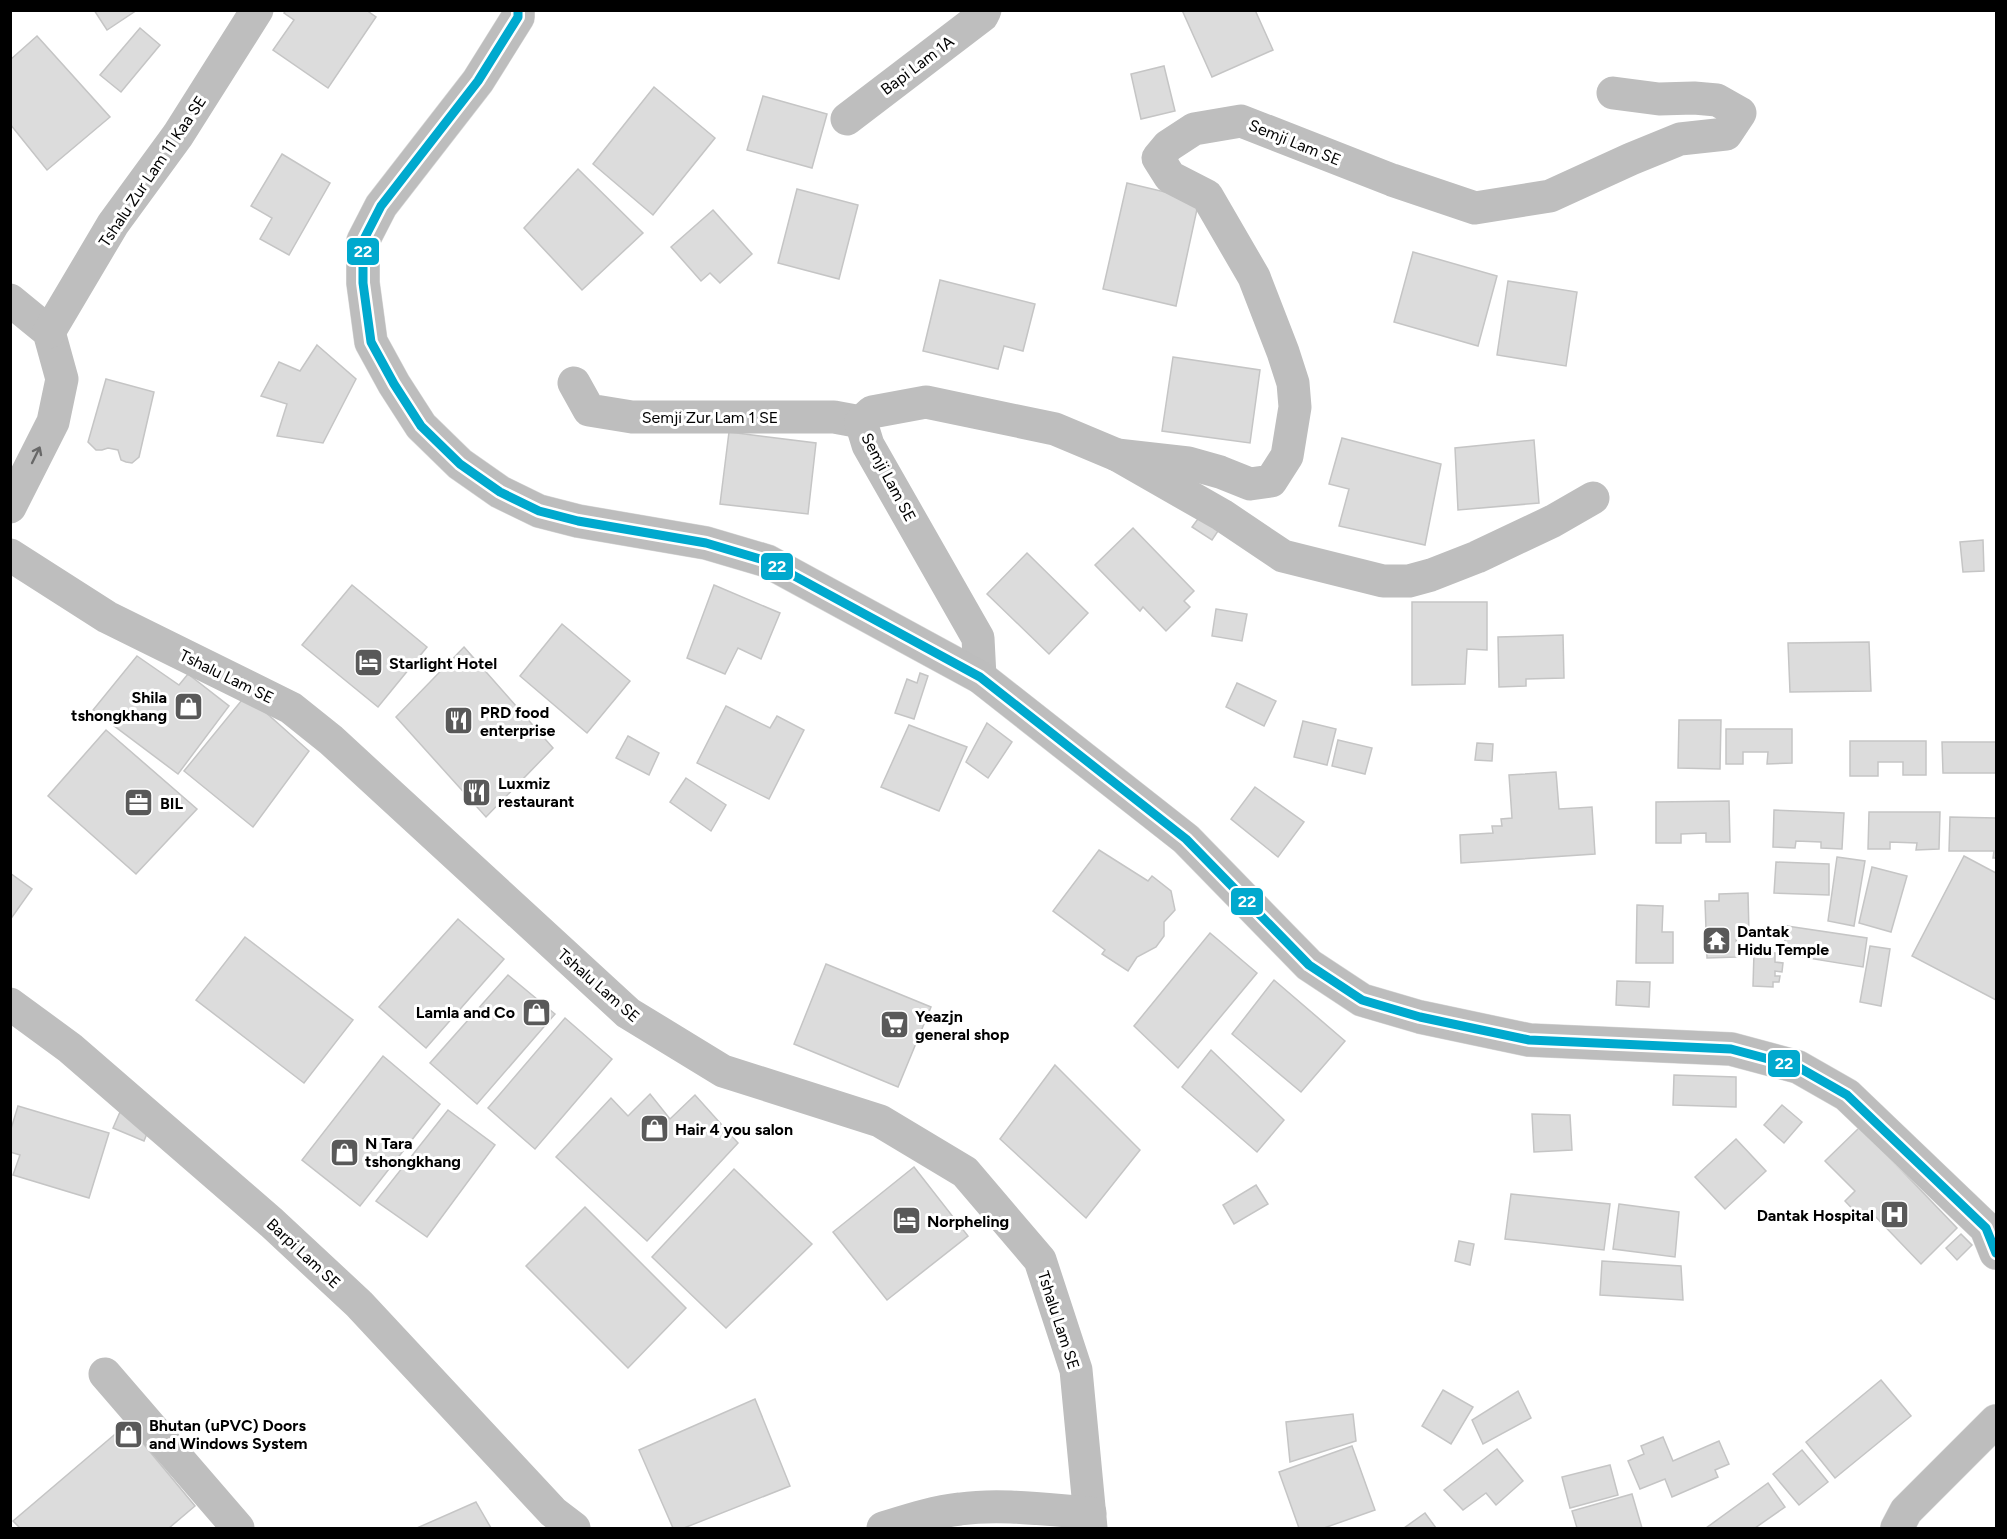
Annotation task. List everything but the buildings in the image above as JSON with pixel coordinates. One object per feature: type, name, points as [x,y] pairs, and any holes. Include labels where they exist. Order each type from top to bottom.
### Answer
[{"type":"main road","points":[[518,10],[518,17],[478,81],[381,206],[363,241],[363,284],[371,342],[421,426],[460,464],[500,492],[539,512],[706,543],[767,561],[980,677],[1186,839],[1309,965],[1362,1000],[1420,1017],[1529,1040],[1731,1049],[1798,1067],[1847,1095],[1993,1234]]},
{"type":"main road","points":[[1897,1528],[1906,1511],[1996,1421]]},
{"type":"street","name":"Tshalu Zur Lam 11 Kaa SE","points":[[49,332],[113,224],[178,135],[256,10]]},
{"type":"street","name":"Bapi Lam 1A","points":[[847,118],[982,16],[985,10]]},
{"type":"street","name":"Semji Lam SE","points":[[1117,455],[1188,463],[1250,484],[1271,481],[1287,456],[1295,407],[1293,383],[1254,277],[1207,196],[1170,177],[1158,158],[1168,146],[1194,129],[1242,121],[1392,180],[1475,208],[1550,196],[1680,139],[1726,134],[1740,113],[1717,100],[1659,99],[1613,93]]},
{"type":"street","points":[[10,300],[49,332],[62,379],[53,422],[10,507]]},
{"type":"street","name":"Semji Zur Lam 1 SE","points":[[574,383],[589,410],[632,417],[834,417],[861,422]]},
{"type":"street","name":"Semji Lam SE","points":[[980,677],[978,638],[868,445],[861,422],[872,412],[926,402],[1055,429],[1117,455],[1222,515],[1283,556],[1383,581],[1409,581],[1477,557],[1553,521],[1593,498]]},
{"type":"street","name":"Tshalu Lam SE","points":[[10,555],[107,617],[291,708],[331,740],[628,1013],[723,1071],[880,1121],[965,1172],[1040,1260],[1076,1370],[1090,1521]]},
{"type":"street","name":"Barpi Lam SE","points":[[10,1004],[70,1048],[272,1223],[359,1304],[553,1512],[574,1528]]},
{"type":"street","points":[[105,1374],[238,1528]]},
{"type":"street","points":[[883,1528],[924,1515],[962,1508],[1012,1508],[1090,1521]]},
{"type":"transit line","name":"22","points":[[518,10],[518,17],[478,81],[381,206],[363,241],[363,283],[371,342],[421,426],[460,464],[500,492],[539,511],[578,521],[706,543],[767,561],[980,677],[1186,839],[1309,965],[1362,1000],[1420,1017],[1529,1040],[1731,1049],[1798,1067],[1847,1095],[1986,1228],[1996,1253]]},
{"type":"place","name":"Starlight Hotel","points":[[368,663]]},
{"type":"place","name":"Shila tshongkhang","points":[[188,706]]},
{"type":"place","name":"PRD food enterprise","points":[[459,721]]},
{"type":"place","name":"Luxmiz restaurant","points":[[477,792]]},
{"type":"place","name":"BIL","points":[[139,803]]},
{"type":"place","name":"Dantak Hidu Temple","points":[[1716,940]]},
{"type":"place","name":"Lamla and Co","points":[[536,1012]]},
{"type":"place","name":"Yeazjn general shop","points":[[894,1025]]},
{"type":"place","name":"Hair 4 you salon","points":[[654,1129]]},
{"type":"place","name":"N Tara tshongkhang","points":[[344,1152]]},
{"type":"place","name":"Dantak Hospital","points":[[1895,1215]]},
{"type":"place","name":"Norpheling","points":[[906,1221]]},
{"type":"place","name":"Bhutan (uPVC) Doors and Windows System","points":[[128,1434]]}]
